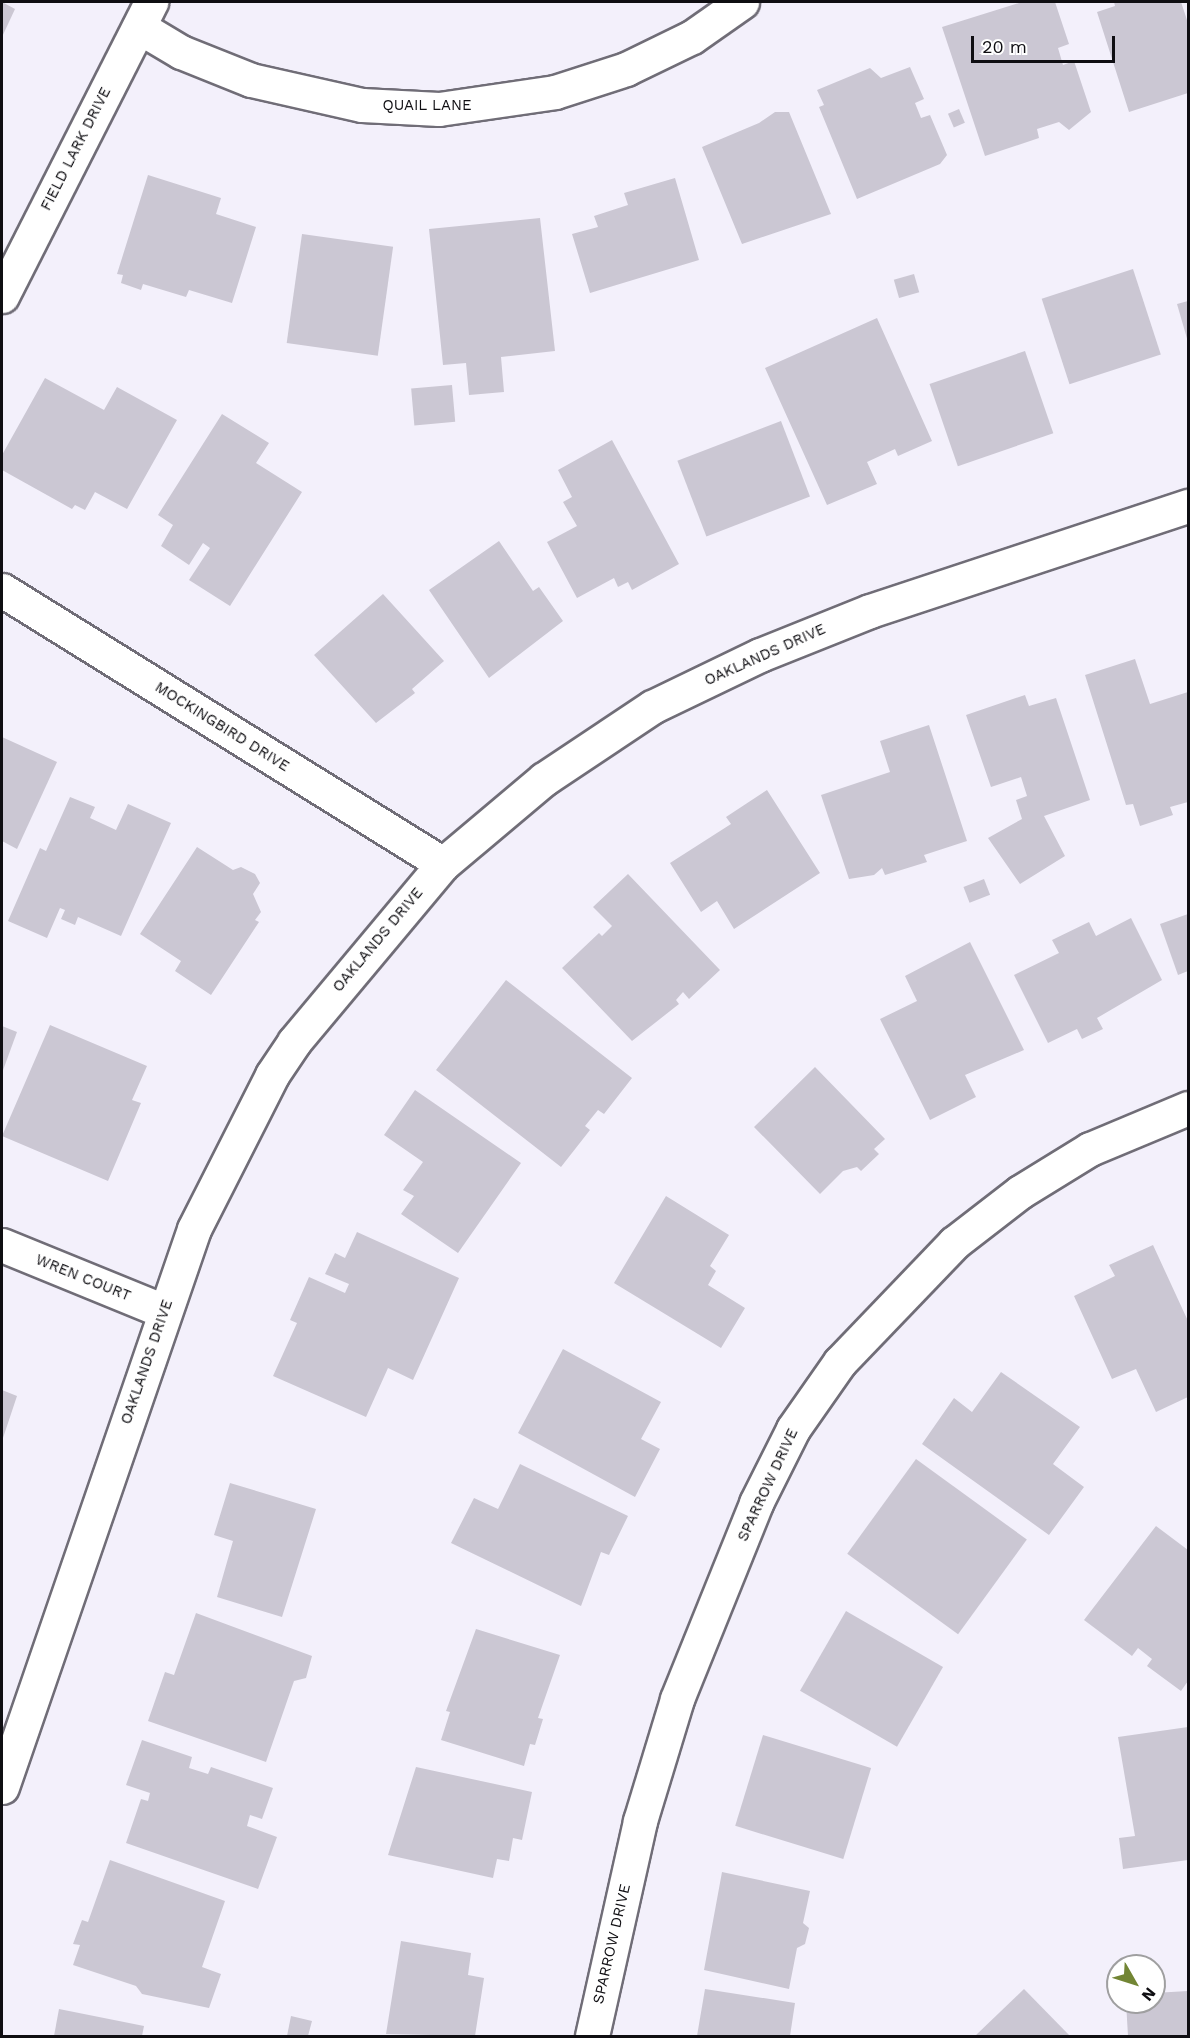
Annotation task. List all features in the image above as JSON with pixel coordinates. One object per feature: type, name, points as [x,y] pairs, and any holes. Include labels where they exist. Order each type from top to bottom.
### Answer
[{"type":"street","name":"QUAIL LANE","points":[[145,14],[181,52],[251,80],[362,105],[439,109],[555,92],[626,69],[692,37],[742,2]]},
{"type":"street","name":"FIELD LARK DRIVE","points":[[2,297],[145,14]]},
{"type":"street","name":"OAKLANDS DRIVE","points":[[2,1787],[194,1229],[272,1075],[365,952],[443,864],[544,779],[652,707],[760,655],[870,611],[1188,506]]},
{"type":"street","name":"MOCKINGBIRD DRIVE","points":[[2,590],[443,864]]},
{"type":"street","name":"SPARROW DRIVE","points":[[592,2037],[640,1821],[677,1700],[756,1503],[793,1429],[840,1362],[954,1243],[1020,1192],[1090,1149],[1188,1108]]},
{"type":"street","name":"WREN COURT","points":[[2,1245],[164,1311]]},
{"type":"building","points":[[2,2],[15,9],[2,37]]},
{"type":"building","points":[[1022,2],[1055,2],[1069,44],[1058,48],[1063,65],[1074,61],[1091,112],[1069,130],[1059,122],[1037,129],[1039,138],[985,156],[942,27]]},
{"type":"building","points":[[1114,2],[1181,2],[1188,23],[1188,93],[1129,112],[1097,12],[1115,6]]},
{"type":"building","points":[[910,67],[924,99],[915,103],[921,118],[930,115],[947,155],[940,164],[857,199],[819,107],[824,105],[817,90],[870,68],[881,78]]},
{"type":"building","points":[[959,109],[965,123],[954,127],[948,114]]},
{"type":"building","points":[[775,112],[789,112],[831,214],[742,244],[702,147],[759,123]]},
{"type":"building","points":[[148,175],[221,198],[216,214],[256,227],[232,303],[189,290],[186,297],[143,284],[141,290],[121,283],[123,275],[117,274]]},
{"type":"building","points":[[675,178],[699,260],[590,293],[572,234],[598,227],[594,216],[628,205],[624,193]]},
{"type":"building","points":[[540,218],[555,351],[501,357],[504,392],[469,395],[466,363],[443,365],[429,229]]},
{"type":"building","points":[[302,234],[393,247],[378,356],[287,343]]},
{"type":"building","points":[[1133,269],[1161,355],[1070,384],[1042,299]]},
{"type":"building","points":[[914,274],[919,292],[899,298],[894,280]]},
{"type":"building","points":[[1188,301],[1188,342],[1177,304]]},
{"type":"building","points":[[877,318],[932,441],[898,456],[895,449],[867,462],[877,484],[827,505],[765,368]]},
{"type":"building","points":[[1025,351],[1053,433],[958,466],[930,384]]},
{"type":"building","points":[[45,378],[104,410],[117,387],[177,420],[127,509],[95,492],[85,510],[75,505],[72,509],[2,470],[2,455]]},
{"type":"building","points":[[452,385],[455,422],[414,425],[411,389]]},
{"type":"building","points":[[222,414],[269,443],[256,463],[302,492],[230,606],[189,580],[210,548],[203,543],[189,565],[161,546],[173,525],[158,515]]},
{"type":"building","points":[[781,421],[810,497],[706,536],[677,461]]},
{"type":"building","points":[[612,440],[679,564],[632,590],[628,582],[618,587],[614,578],[577,598],[547,542],[577,526],[563,502],[572,497],[558,470]]},
{"type":"building","points":[[499,541],[533,591],[539,587],[563,621],[489,678],[429,590]]},
{"type":"building","points":[[383,594],[444,661],[412,689],[415,693],[376,723],[314,655]]},
{"type":"building","points":[[1135,659],[1150,704],[1188,692],[1188,802],[1170,807],[1173,815],[1140,826],[1133,804],[1126,805],[1085,675]]},
{"type":"building","points":[[1025,695],[1029,706],[1056,698],[1090,800],[1044,816],[1065,856],[1020,884],[988,838],[1022,819],[1016,800],[1027,796],[1021,777],[991,787],[966,715]]},
{"type":"building","points":[[929,725],[967,841],[924,855],[927,862],[885,875],[882,868],[874,875],[849,879],[821,795],[890,772],[880,741]]},
{"type":"building","points":[[2,737],[57,762],[17,849],[2,841]]},
{"type":"building","points":[[767,790],[820,873],[734,929],[717,901],[701,912],[670,863],[731,824],[726,817]]},
{"type":"building","points":[[70,797],[95,807],[90,818],[116,830],[128,804],[171,823],[121,936],[78,917],[75,925],[61,919],[65,910],[60,908],[47,938],[8,921],[40,848],[46,851]]},
{"type":"building","points":[[197,847],[233,870],[241,867],[255,874],[260,883],[253,894],[261,912],[255,920],[259,922],[211,995],[175,971],[181,961],[140,934]]},
{"type":"building","points":[[628,874],[720,970],[689,999],[683,992],[676,1000],[679,1004],[632,1041],[562,968],[599,933],[602,936],[612,926],[593,907]]},
{"type":"building","points":[[984,879],[990,895],[970,903],[963,887]]},
{"type":"building","points":[[1188,914],[1188,971],[1178,975],[1160,924]]},
{"type":"building","points":[[1131,918],[1162,980],[1097,1018],[1103,1029],[1082,1039],[1077,1029],[1048,1043],[1014,975],[1059,953],[1052,940],[1089,922],[1096,936]]},
{"type":"building","points":[[970,942],[1024,1050],[965,1075],[976,1097],[930,1120],[880,1019],[917,1001],[905,976]]},
{"type":"building","points":[[506,980],[632,1078],[604,1114],[598,1110],[585,1126],[590,1130],[561,1167],[436,1070]]},
{"type":"building","points":[[50,1025],[147,1066],[132,1100],[141,1103],[108,1181],[2,1136]]},
{"type":"building","points":[[2,1026],[17,1032],[2,1073]]},
{"type":"building","points":[[815,1067],[885,1139],[874,1149],[879,1154],[861,1171],[857,1167],[843,1171],[820,1194],[754,1127]]},
{"type":"building","points":[[415,1090],[521,1163],[458,1253],[401,1214],[414,1196],[403,1190],[423,1162],[384,1135]]},
{"type":"building","points":[[666,1196],[729,1235],[710,1266],[716,1271],[708,1285],[745,1308],[721,1348],[614,1283]]},
{"type":"building","points":[[357,1232],[459,1278],[413,1380],[388,1368],[366,1417],[273,1376],[297,1323],[290,1320],[309,1277],[345,1293],[349,1284],[325,1274],[335,1253],[345,1258]]},
{"type":"building","points":[[1153,1245],[1188,1321],[1188,1397],[1156,1412],[1136,1369],[1112,1379],[1074,1296],[1115,1276],[1109,1265]]},
{"type":"building","points":[[563,1349],[661,1402],[641,1439],[660,1449],[635,1497],[518,1433]]},
{"type":"building","points":[[1001,1372],[1080,1427],[1053,1464],[1084,1487],[1049,1535],[922,1444],[954,1398],[972,1412]]},
{"type":"building","points":[[2,1390],[17,1396],[2,1441]]},
{"type":"building","points":[[916,1459],[1027,1540],[958,1634],[847,1554]]},
{"type":"building","points":[[520,1464],[628,1516],[609,1555],[601,1552],[581,1606],[451,1543],[474,1498],[498,1509]]},
{"type":"building","points":[[230,1483],[316,1509],[282,1617],[217,1597],[233,1541],[214,1535]]},
{"type":"building","points":[[1156,1526],[1188,1550],[1188,1681],[1181,1691],[1147,1666],[1152,1659],[1138,1648],[1132,1656],[1084,1620]]},
{"type":"building","points":[[846,1611],[943,1667],[897,1747],[800,1691]]},
{"type":"building","points":[[196,1613],[312,1656],[306,1678],[294,1681],[266,1762],[148,1721],[165,1672],[174,1675]]},
{"type":"building","points":[[476,1629],[560,1655],[538,1718],[543,1719],[535,1745],[530,1744],[524,1766],[441,1740],[450,1712],[446,1711]]},
{"type":"building","points":[[1188,1727],[1188,1860],[1123,1869],[1119,1838],[1135,1836],[1118,1737]]},
{"type":"building","points":[[763,1735],[871,1768],[843,1859],[735,1826]]},
{"type":"building","points":[[142,1740],[192,1757],[189,1768],[208,1774],[211,1767],[273,1788],[262,1819],[250,1815],[247,1826],[277,1837],[258,1889],[126,1843],[141,1799],[148,1801],[150,1793],[126,1785]]},
{"type":"building","points":[[416,1767],[532,1792],[522,1840],[513,1838],[509,1861],[497,1859],[493,1878],[388,1855]]},
{"type":"building","points":[[110,1860],[225,1901],[202,1967],[221,1974],[209,2008],[142,1994],[136,1986],[73,1965],[80,1945],[73,1944],[82,1920],[88,1922]]},
{"type":"building","points":[[722,1872],[810,1891],[803,1923],[809,1928],[805,1944],[797,1948],[789,1989],[704,1970]]},
{"type":"building","points":[[401,1941],[471,1953],[468,1975],[484,1978],[475,2036],[386,2034]]},
{"type":"building","points":[[705,1989],[795,2003],[790,2036],[697,2036]]},
{"type":"building","points":[[1024,1989],[1070,2036],[975,2036]]},
{"type":"building","points":[[1188,1991],[1188,2036],[1128,2036],[1127,2014],[1166,2014],[1166,1992]]},
{"type":"building","points":[[59,2009],[144,2026],[142,2036],[54,2036]]},
{"type":"building","points":[[291,2016],[312,2021],[308,2036],[287,2036]]}]
